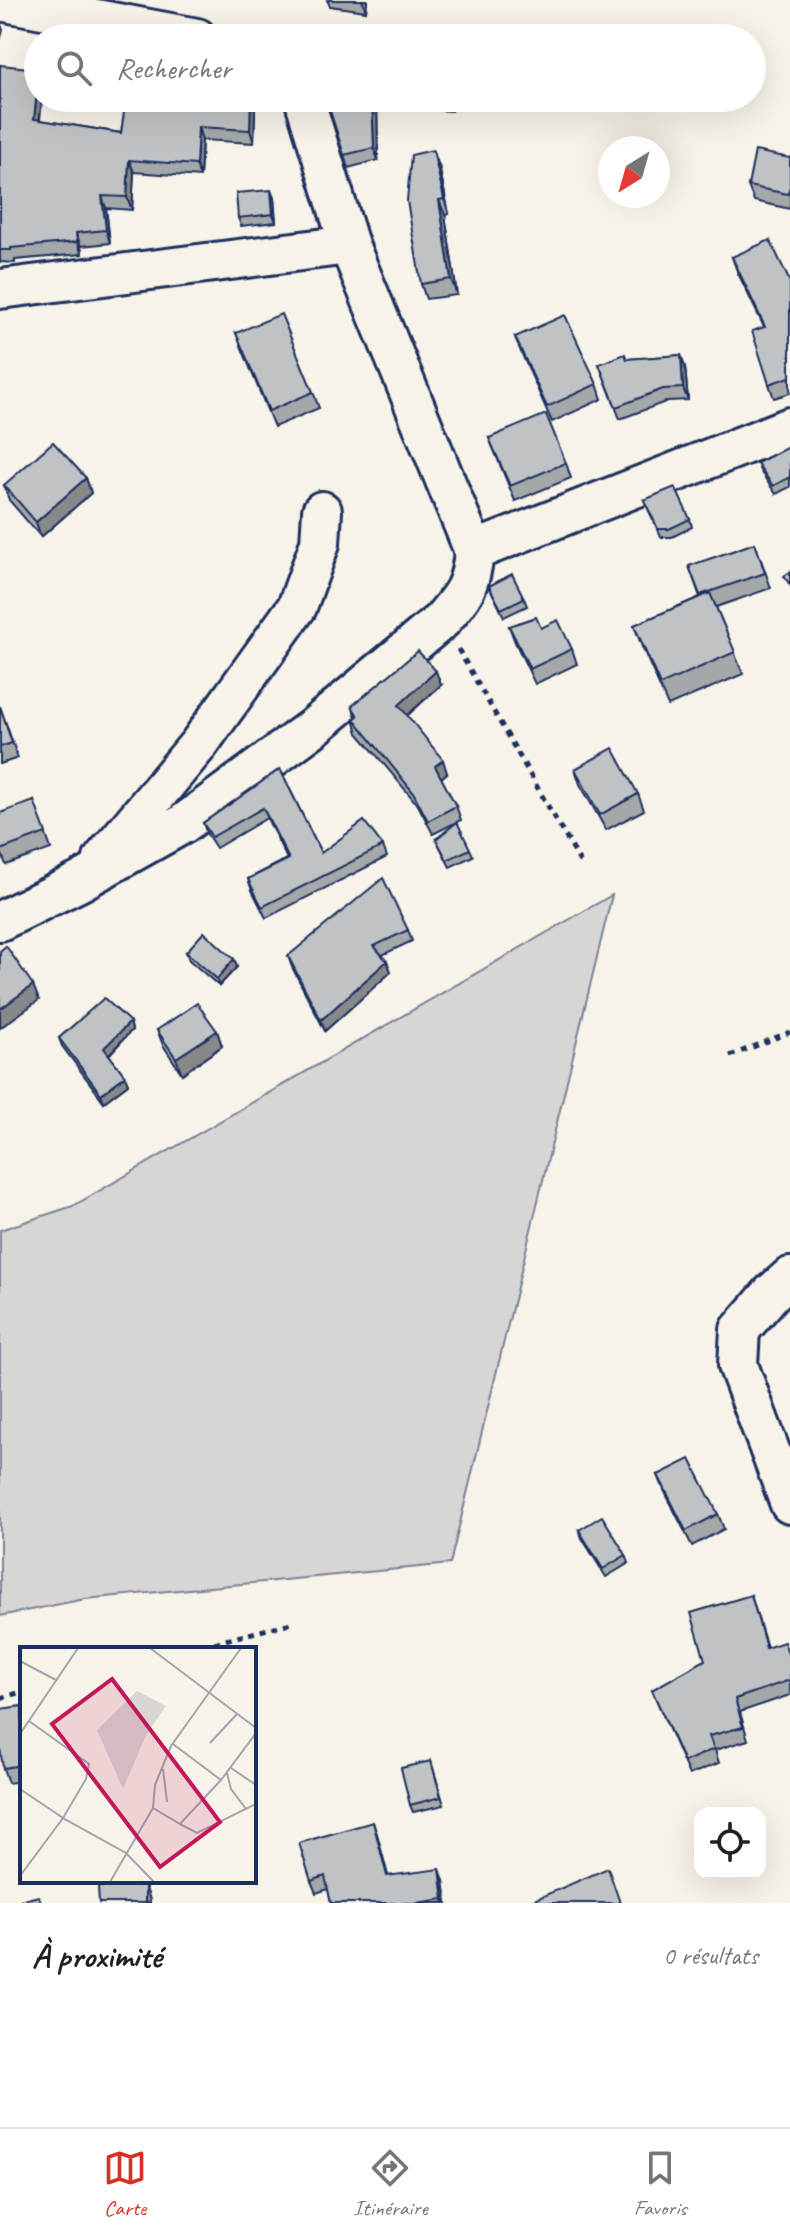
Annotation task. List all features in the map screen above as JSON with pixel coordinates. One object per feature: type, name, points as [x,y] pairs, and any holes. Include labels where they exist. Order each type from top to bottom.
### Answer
[{"type":"street","points":[[0,1],[122,24]]},
{"type":"street","points":[[0,921],[183,824],[314,727],[442,620],[472,577],[474,551],[349,245],[308,112]]},
{"type":"street","points":[[0,289],[349,245]]},
{"type":"street","points":[[474,551],[790,427]]},
{"type":"street","points":[[89,876],[199,744],[297,607],[320,543],[322,511]]},
{"type":"street","points":[[790,1277],[740,1330],[738,1365],[790,1504]]},
{"type":"path","points":[[442,620],[583,867]]},
{"type":"path","points":[[730,1056],[790,1032]]},
{"type":"path","points":[[199,1647],[291,1623]]},
{"type":"path","points":[[0,1698],[20,1693]]},
{"type":"shaded area","points":[[612,895],[450,1564],[85,1599],[0,1616],[0,1230],[73,1206]]},
{"type":"building","points":[[0,65],[24,68],[24,112],[35,112],[34,119],[121,133],[124,112],[251,112],[250,130],[198,127],[196,165],[129,160],[127,197],[102,196],[106,230],[76,233],[77,242],[0,250]]},
{"type":"building","points":[[330,112],[373,112],[374,148],[344,155]]},
{"type":"building","points":[[433,150],[444,199],[439,200],[451,279],[421,284],[407,201],[411,155]]},
{"type":"building","points":[[755,151],[790,158],[788,194],[748,186]]},
{"type":"building","points":[[271,190],[273,214],[238,218],[236,193]]},
{"type":"building","points":[[770,240],[790,282],[790,377],[769,384],[752,331],[765,327],[732,257]]},
{"type":"building","points":[[281,314],[313,392],[269,411],[236,333]]},
{"type":"building","points":[[565,315],[597,384],[547,407],[515,337]]},
{"type":"building","points":[[625,354],[627,359],[681,355],[683,388],[663,389],[616,407],[599,364]]},
{"type":"building","points":[[546,414],[566,463],[510,486],[489,438]]},
{"type":"building","points":[[53,442],[86,478],[36,522],[4,485]]},
{"type":"building","points":[[790,446],[790,477],[773,486],[757,463]]},
{"type":"building","points":[[675,487],[690,519],[669,529],[658,529],[644,500]]},
{"type":"building","points":[[755,543],[765,573],[700,595],[689,566]]},
{"type":"building","points":[[512,574],[524,598],[501,609],[489,586]]},
{"type":"building","points":[[710,593],[735,652],[660,685],[634,625]]},
{"type":"building","points":[[536,617],[541,628],[558,620],[572,649],[530,669],[509,626]]},
{"type":"building","points":[[418,651],[436,671],[399,705],[443,760],[435,766],[456,806],[428,821],[413,792],[354,719],[358,716],[352,706]]},
{"type":"building","points":[[0,707],[12,743],[0,747]]},
{"type":"building","points":[[613,748],[638,794],[600,815],[575,769]]},
{"type":"building","points":[[280,769],[321,853],[364,821],[383,846],[262,907],[248,879],[289,859],[263,808],[212,837],[203,823]]},
{"type":"building","points":[[34,801],[46,833],[0,850],[0,813]]},
{"type":"building","points":[[457,822],[470,849],[447,860],[436,839]]},
{"type":"building","points":[[383,878],[408,930],[374,946],[387,961],[321,1020],[288,956]]},
{"type":"building","points":[[204,932],[234,959],[217,979],[186,952]]},
{"type":"building","points":[[6,946],[33,985],[0,1009],[0,951]]},
{"type":"building","points":[[104,998],[130,1022],[104,1048],[125,1076],[101,1094],[59,1038]]},
{"type":"building","points":[[197,1003],[217,1031],[176,1058],[157,1030]]},
{"type":"building","points":[[690,1459],[718,1514],[686,1531],[658,1475]]},
{"type":"building","points":[[602,1516],[626,1555],[603,1569],[579,1530]]},
{"type":"building","points":[[751,1595],[766,1648],[784,1642],[790,1659],[790,1680],[735,1699],[743,1727],[709,1736],[714,1749],[684,1762],[652,1690],[705,1660],[691,1613]]},
{"type":"building","points":[[20,1706],[20,1765],[3,1768],[0,1709]]},
{"type":"building","points":[[431,1761],[441,1797],[410,1805],[401,1768]]},
{"type":"building","points":[[373,1822],[387,1876],[440,1869],[444,1899],[416,1903],[331,1903],[325,1876],[311,1881],[299,1843]]},
{"type":"building","points":[[608,1868],[620,1903],[529,1902]]},
{"type":"building","points":[[145,1885],[145,1903],[99,1903],[98,1887]]},
{"type":"building","points":[[39,1896],[41,1903],[11,1903]]}]
